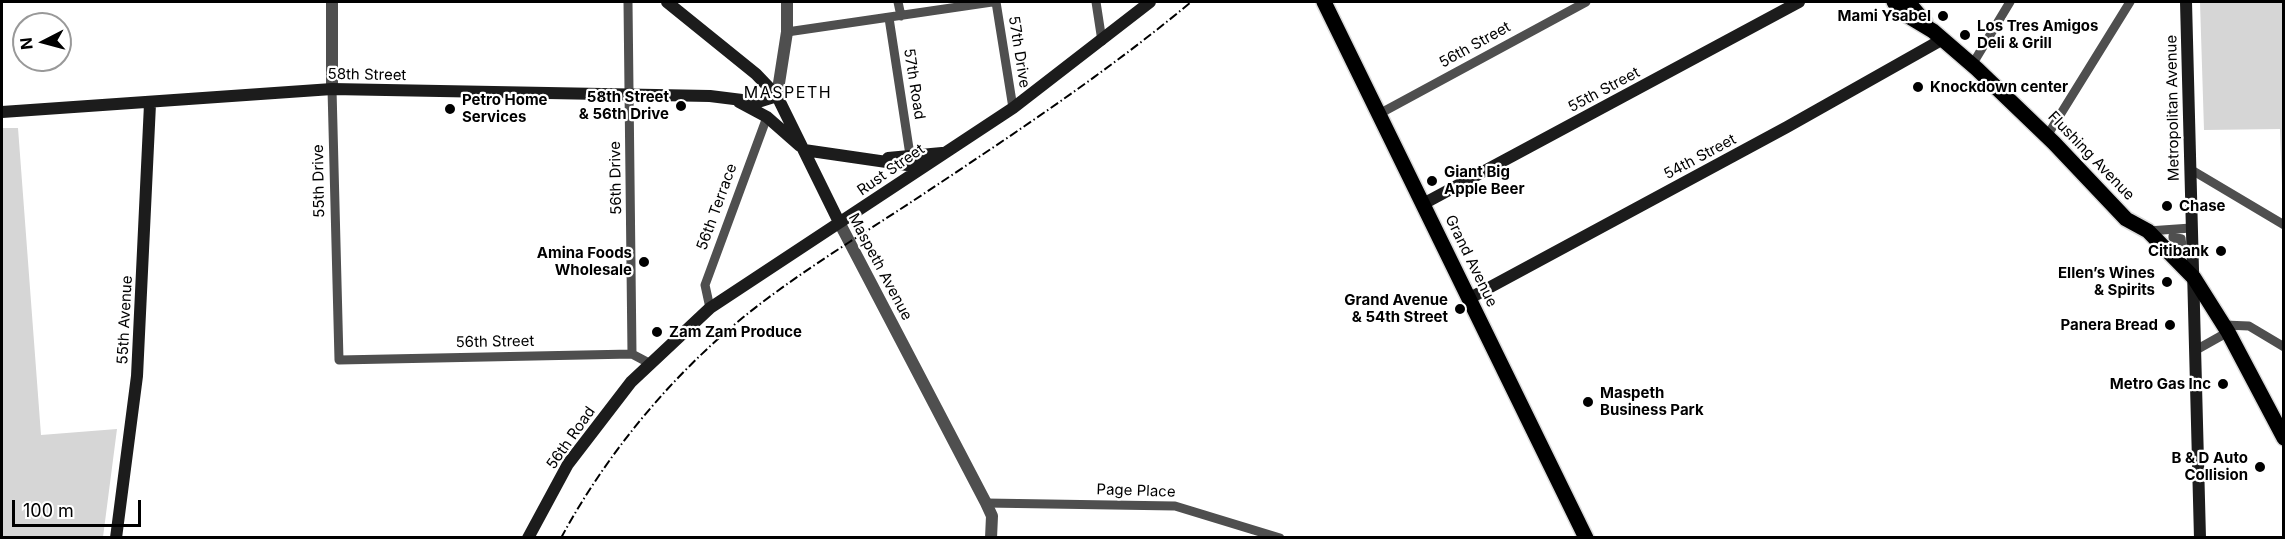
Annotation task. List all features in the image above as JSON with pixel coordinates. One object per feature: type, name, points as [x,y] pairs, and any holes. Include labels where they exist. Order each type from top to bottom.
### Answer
[{"type":"main road","name":"Maspeth Avenue","points":[[667,2],[756,74],[777,96],[839,222]]},
{"type":"main road","name":"Rust Street","points":[[649,363],[710,308],[1012,108],[1150,2]]},
{"type":"main road","name":"Grand Avenue","points":[[1326,2],[1586,537]]},
{"type":"main road","name":"55th Street","points":[[1423,204],[1799,2]]},
{"type":"main road","name":"Flushing Avenue","points":[[1887,2],[1902,5],[1972,64],[2047,136],[2126,219],[2148,231],[2194,278],[2226,329],[2283,438]]},
{"type":"main road","name":"Metropolitan Avenue","points":[[2186,2],[2200,537]]},
{"type":"main road","name":"54th Street","points":[[1470,298],[1787,128],[1938,35]]},
{"type":"main road","name":"58th Street","points":[[2,112],[150,104],[332,89],[710,96],[758,102],[777,96]]},
{"type":"main road","name":"58th Street","points":[[732,99],[767,117],[804,150]]},
{"type":"main road","name":"55th Avenue","points":[[116,537],[137,376],[150,104]]},
{"type":"main road","points":[[804,150],[921,167]]},
{"type":"main road","points":[[872,159],[943,153]]},
{"type":"main road","name":"56th Road","points":[[528,537],[568,464],[631,382],[649,363]]},
{"type":"street","name":"55th Drive","points":[[332,2],[339,360]]},
{"type":"street","name":"56th Drive","points":[[628,2],[632,354]]},
{"type":"street","points":[[777,96],[787,32],[787,2]]},
{"type":"street","points":[[898,2],[901,16]]},
{"type":"street","points":[[787,32],[994,2]]},
{"type":"street","name":"57th Drive","points":[[994,2],[1012,108]]},
{"type":"street","points":[[1096,2],[1102,41]]},
{"type":"street","name":"56th Street","points":[[1379,114],[1586,2]]},
{"type":"street","points":[[1972,64],[2010,2]]},
{"type":"street","points":[[2047,136],[2130,2]]},
{"type":"street","name":"57th Road","points":[[889,18],[910,155]]},
{"type":"street","name":"56th Terrace","points":[[710,308],[705,285],[767,117]]},
{"type":"street","points":[[2190,169],[2283,225]]},
{"type":"street","name":"Maspeth Avenue","points":[[839,222],[987,503],[992,516],[992,537]]},
{"type":"street","points":[[2148,231],[2191,228]]},
{"type":"street","points":[[2196,350],[2226,329],[2249,326],[2283,347]]},
{"type":"street","name":"56th Street","points":[[339,360],[632,354],[649,363]]},
{"type":"street","name":"Page Place","points":[[987,503],[1175,506],[1280,537]]},
{"type":"shaded area","points":[[2200,2],[2283,2],[2283,214],[2280,129],[2204,130]]},
{"type":"shaded area","points":[[2,128],[18,128],[41,435],[117,429],[103,537],[2,537]]},
{"type":"railway","points":[[561,538],[599,476],[643,418],[692,364],[746,315],[810,268],[1060,102],[1191,2]]},
{"type":"place","name":"Mami Ysabel","points":[[1943,16]]},
{"type":"place","name":"Los Tres Amigos Deli & Grill","points":[[1965,35]]},
{"type":"place","name":"Knockdown center","points":[[1918,87]]},
{"type":"place","name":"58th Street & 56th Drive","points":[[681,106]]},
{"type":"place","name":"Petro Home Services","points":[[450,109]]},
{"type":"place","name":"Giant Big Apple Beer","points":[[1432,181]]},
{"type":"place","name":"Chase","points":[[2167,206]]},
{"type":"place","name":"Citibank","points":[[2221,251]]},
{"type":"place","name":"Amina Foods Wholesale","points":[[644,262]]},
{"type":"place","name":"Ellen’s Wines & Spirits","points":[[2167,282]]},
{"type":"place","name":"Grand Avenue & 54th Street","points":[[1460,309]]},
{"type":"place","name":"Panera Bread","points":[[2170,325]]},
{"type":"place","name":"Zam Zam Produce","points":[[657,332]]},
{"type":"place","name":"Metro Gas Inc","points":[[2223,384]]},
{"type":"place","name":"Maspeth Business Park","points":[[1588,402]]},
{"type":"place","name":"B & D Auto Collision","points":[[2260,467]]},
{"type":"district","name":"MASPETH","points":[[788,93]]}]
